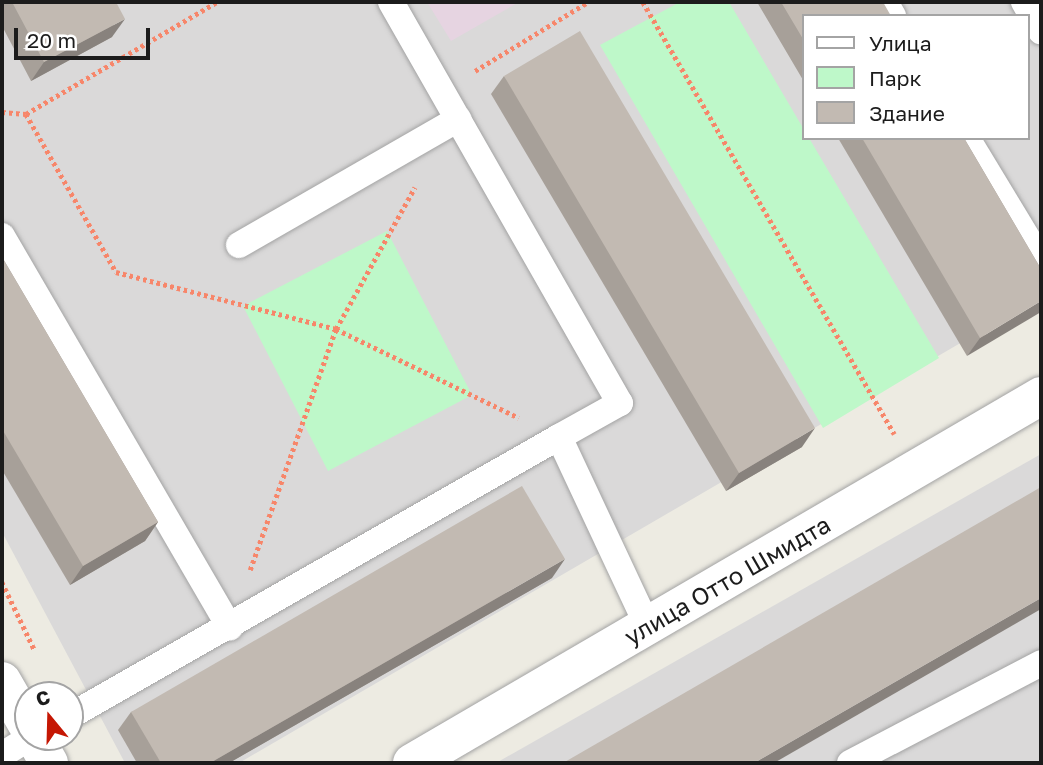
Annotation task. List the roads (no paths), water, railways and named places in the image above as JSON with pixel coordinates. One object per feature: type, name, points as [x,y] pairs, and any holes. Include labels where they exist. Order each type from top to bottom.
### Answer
[{"type":"street","name":"улица Отто Шмидта","points":[[412,763],[1041,396]]},
{"type":"street","points":[[2,681],[14,702]]},
{"type":"lane","points":[[84,708],[620,403],[391,2]]},
{"type":"lane","points":[[1024,2],[1041,31]]},
{"type":"lane","points":[[239,245],[458,119]]},
{"type":"lane","points":[[968,140],[1041,260]]},
{"type":"lane","points":[[2,236],[229,627]]},
{"type":"lane","points":[[559,437],[648,627]]},
{"type":"lane","points":[[850,763],[1041,663]]}]
